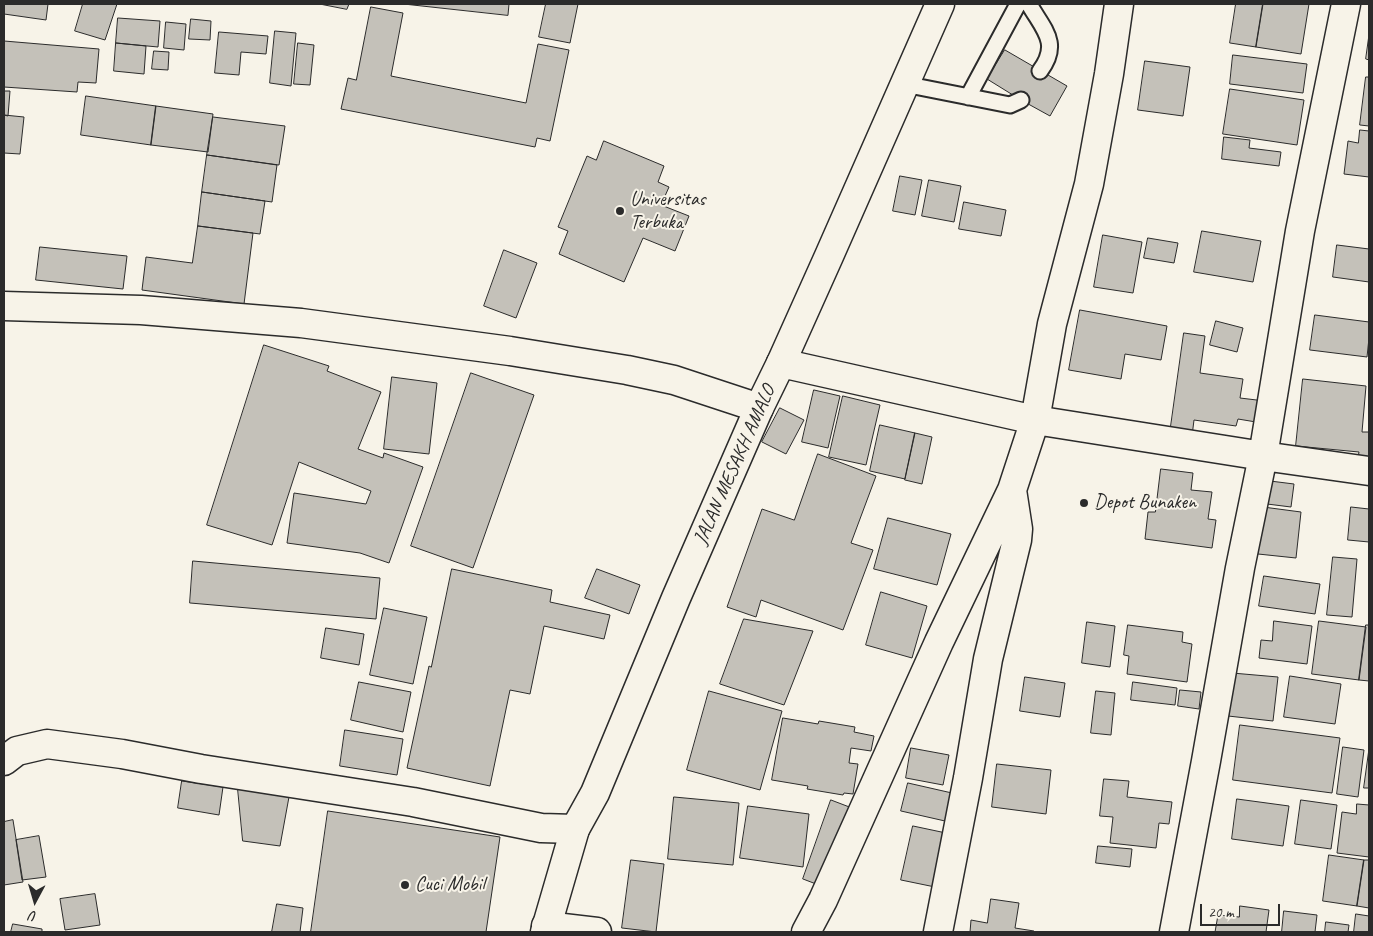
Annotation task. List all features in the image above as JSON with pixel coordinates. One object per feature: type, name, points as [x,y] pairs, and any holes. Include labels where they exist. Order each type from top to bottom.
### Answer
[{"type":"street","name":"JALAN MESAKH AMALO","points":[[546,929],[575,829],[595,792],[676,598],[759,408],[781,363],[940,4]]},
{"type":"street","points":[[806,932],[823,900],[939,642],[1012,490],[1035,420],[1052,324],[1089,184],[1109,74],[1119,4]]},
{"type":"street","points":[[1174,932],[1240,568],[1263,456],[1300,231],[1346,4]]},
{"type":"street","points":[[4,306],[141,310],[301,323],[491,348],[627,370],[674,380],[759,408]]},
{"type":"street","points":[[781,363],[1035,420],[1369,471]]},
{"type":"street","points":[[938,932],[968,778],[988,659],[1017,540],[1018,529],[1012,490]]},
{"type":"street","points":[[4,761],[17,751],[47,744],[122,754],[201,769],[413,802],[541,828],[575,829]]},
{"type":"street","points":[[546,929],[597,932]]},
{"type":"lane","points":[[968,97],[1018,4]]},
{"type":"lane","points":[[1029,4],[1049,40],[1050,49],[1047,62],[1040,71]]},
{"type":"lane","points":[[904,84],[1010,105],[1021,100]]},
{"type":"building","points":[[4,4],[48,4],[46,20],[4,14]]},
{"type":"building","points":[[83,4],[117,4],[105,40],[75,31]]},
{"type":"building","points":[[320,4],[349,4],[347,9]]},
{"type":"building","points":[[404,4],[509,4],[508,15]]},
{"type":"building","points":[[546,4],[578,4],[570,43],[539,37]]},
{"type":"building","points":[[1236,4],[1263,4],[1256,47],[1230,43]]},
{"type":"building","points":[[1263,4],[1309,4],[1301,54],[1256,47]]},
{"type":"building","points":[[371,7],[403,13],[391,76],[526,103],[538,44],[569,50],[550,141],[537,138],[535,147],[341,109],[348,78],[356,80]]},
{"type":"building","points":[[118,18],[160,21],[158,47],[116,43]]},
{"type":"building","points":[[191,19],[211,21],[210,40],[189,39]]},
{"type":"building","points":[[166,22],[186,24],[184,50],[164,48]]},
{"type":"building","points":[[275,31],[296,33],[291,86],[270,83]]},
{"type":"building","points":[[219,32],[268,36],[266,54],[241,52],[239,75],[215,73]]},
{"type":"building","points":[[1369,35],[1369,60],[1366,59]]},
{"type":"building","points":[[4,41],[99,49],[96,83],[78,82],[77,92],[4,87]]},
{"type":"building","points":[[116,43],[146,46],[144,74],[114,71]]},
{"type":"building","points":[[298,43],[314,45],[310,85],[294,84]]},
{"type":"building","points":[[1005,50],[1067,86],[1050,116],[987,79]]},
{"type":"building","points":[[154,51],[169,52],[168,70],[152,69]]},
{"type":"building","points":[[1233,55],[1307,64],[1303,93],[1230,84]]},
{"type":"building","points":[[1145,61],[1190,67],[1183,116],[1138,110]]},
{"type":"building","points":[[1366,77],[1369,77],[1369,126],[1360,125]]},
{"type":"building","points":[[1230,89],[1304,100],[1297,145],[1223,134]]},
{"type":"building","points":[[4,91],[10,91],[8,116],[4,115]]},
{"type":"building","points":[[86,96],[156,106],[151,145],[81,135]]},
{"type":"building","points":[[156,106],[213,114],[208,152],[151,145]]},
{"type":"building","points":[[4,115],[24,117],[20,154],[4,153]]},
{"type":"building","points":[[213,117],[285,126],[279,165],[207,155]]},
{"type":"building","points":[[1360,130],[1369,131],[1369,177],[1344,174],[1348,141],[1358,143]]},
{"type":"building","points":[[1224,137],[1250,140],[1249,148],[1281,152],[1279,166],[1222,159]]},
{"type":"building","name":"Universitas Terbuka","points":[[604,141],[664,166],[658,182],[669,187],[661,205],[689,216],[675,251],[643,238],[624,282],[559,254],[568,231],[558,227],[587,156],[596,160]]},
{"type":"building","points":[[207,155],[277,165],[272,202],[202,192]]},
{"type":"building","points":[[900,176],[922,180],[915,215],[893,211]]},
{"type":"building","points":[[929,180],[961,186],[954,222],[922,216]]},
{"type":"building","points":[[202,192],[265,201],[260,234],[198,226]]},
{"type":"building","points":[[964,202],[1006,210],[1001,236],[959,229]]},
{"type":"building","points":[[198,226],[253,233],[244,304],[142,290],[146,257],[192,263]]},
{"type":"building","points":[[1202,231],[1261,241],[1253,282],[1194,272]]},
{"type":"building","points":[[1103,235],[1142,242],[1133,293],[1094,287]]},
{"type":"building","points":[[1148,238],[1178,243],[1174,263],[1144,258]]},
{"type":"building","points":[[1337,245],[1369,249],[1369,282],[1333,277]]},
{"type":"building","points":[[40,247],[127,256],[123,289],[36,280]]},
{"type":"building","points":[[504,250],[537,263],[516,318],[484,306]]},
{"type":"building","points":[[1080,310],[1167,326],[1161,360],[1125,354],[1121,379],[1069,370]]},
{"type":"building","points":[[1315,315],[1369,322],[1367,357],[1310,350]]},
{"type":"building","points":[[1216,321],[1243,328],[1237,352],[1210,345]]},
{"type":"building","points":[[1184,333],[1205,336],[1200,373],[1243,379],[1240,398],[1265,401],[1262,423],[1238,419],[1236,426],[1194,420],[1192,436],[1170,433]]},
{"type":"building","points":[[264,345],[329,366],[327,371],[381,392],[358,449],[383,458],[384,453],[423,467],[389,563],[360,553],[287,543],[294,493],[366,504],[371,491],[299,462],[272,545],[207,525]]},
{"type":"building","points":[[471,373],[534,395],[473,568],[411,546]]},
{"type":"building","points":[[392,377],[437,383],[429,454],[384,449]]},
{"type":"building","points":[[1303,379],[1366,386],[1362,432],[1369,432],[1369,458],[1358,457],[1359,452],[1296,446]]},
{"type":"building","points":[[814,390],[840,396],[828,448],[802,442]]},
{"type":"building","points":[[843,396],[880,405],[866,465],[829,457]]},
{"type":"building","points":[[780,408],[804,420],[786,454],[762,442]]},
{"type":"building","points":[[880,425],[915,433],[905,479],[870,471]]},
{"type":"building","points":[[915,433],[932,437],[922,484],[905,480]]},
{"type":"building","points":[[818,454],[876,476],[851,543],[873,550],[843,630],[761,600],[756,617],[727,607],[762,509],[794,520]]},
{"type":"building","points":[[1161,469],[1193,473],[1191,490],[1212,492],[1208,519],[1216,520],[1212,548],[1145,539],[1148,512],[1155,512]]},
{"type":"building","points":[[1270,481],[1294,484],[1291,507],[1267,504]]},
{"type":"building","points":[[1263,507],[1301,512],[1296,558],[1258,554]]},
{"type":"building","points":[[1351,507],[1369,509],[1369,542],[1348,540]]},
{"type":"building","points":[[888,518],[951,534],[937,585],[874,569]]},
{"type":"building","points":[[1333,557],[1357,559],[1352,617],[1327,615]]},
{"type":"building","points":[[193,561],[380,578],[376,619],[190,603]]},
{"type":"building","points":[[452,569],[552,590],[550,602],[610,615],[604,639],[544,626],[530,694],[510,690],[490,786],[407,768]]},
{"type":"building","points":[[597,569],[640,585],[629,614],[585,598]]},
{"type":"building","points":[[1264,576],[1320,584],[1315,614],[1259,606]]},
{"type":"building","points":[[881,592],[927,606],[912,658],[866,645]]},
{"type":"building","points":[[384,608],[427,617],[413,684],[370,675]]},
{"type":"building","points":[[744,619],[813,631],[784,705],[720,684]]},
{"type":"building","points":[[1274,621],[1312,626],[1307,664],[1259,658],[1261,640],[1272,641]]},
{"type":"building","points":[[1319,621],[1366,627],[1359,680],[1312,674]]},
{"type":"building","points":[[1087,622],[1115,626],[1110,667],[1082,663]]},
{"type":"building","points":[[1128,625],[1183,632],[1182,642],[1192,644],[1187,682],[1127,674],[1129,656],[1124,655]]},
{"type":"building","points":[[1366,625],[1369,625],[1369,681],[1359,680]]},
{"type":"building","points":[[326,628],[364,634],[359,665],[321,658]]},
{"type":"building","points":[[1232,673],[1278,677],[1273,721],[1228,716]]},
{"type":"building","points":[[1290,676],[1341,684],[1335,724],[1284,717]]},
{"type":"building","points":[[1025,677],[1065,683],[1060,717],[1020,711]]},
{"type":"building","points":[[359,682],[411,692],[403,732],[351,720]]},
{"type":"building","points":[[1133,682],[1177,688],[1175,705],[1131,700]]},
{"type":"building","points":[[1180,690],[1201,692],[1199,709],[1178,706]]},
{"type":"building","points":[[709,691],[782,711],[760,790],[687,770]]},
{"type":"building","points":[[1096,691],[1115,693],[1111,735],[1091,733]]},
{"type":"building","points":[[783,718],[818,724],[819,721],[855,727],[854,732],[874,736],[871,751],[851,748],[849,763],[858,764],[853,794],[844,793],[843,795],[807,789],[808,786],[772,780]]},
{"type":"building","points":[[1240,725],[1340,738],[1332,793],[1233,780]]},
{"type":"building","points":[[345,730],[403,739],[397,775],[340,766]]},
{"type":"building","points":[[1343,747],[1364,750],[1358,797],[1337,794]]},
{"type":"building","points":[[911,748],[949,755],[943,785],[906,778]]},
{"type":"building","points":[[1369,749],[1369,788],[1364,788]]},
{"type":"building","points":[[997,764],[1051,770],[1046,814],[992,807]]},
{"type":"building","points":[[237,779],[291,786],[280,846],[243,841]]},
{"type":"building","points":[[1104,779],[1129,781],[1127,797],[1172,802],[1169,824],[1159,823],[1156,848],[1110,843],[1113,817],[1100,816]]},
{"type":"building","points":[[182,781],[223,787],[219,815],[178,808]]},
{"type":"building","points":[[908,783],[952,793],[945,821],[901,811]]},
{"type":"building","points":[[674,797],[739,803],[733,865],[668,859]]},
{"type":"building","points":[[1237,799],[1289,806],[1283,846],[1232,839]]},
{"type":"building","points":[[831,800],[852,808],[824,887],[803,879]]},
{"type":"building","points":[[1301,800],[1337,805],[1331,849],[1295,844]]},
{"type":"building","points":[[1357,804],[1369,805],[1369,857],[1337,853],[1342,812],[1356,814]]},
{"type":"building","points":[[748,806],[809,814],[803,867],[740,858]]},
{"type":"building","name":"Cuci Mobil","points":[[328,811],[500,837],[486,932],[311,932]]},
{"type":"building","points":[[13,820],[23,882],[4,885],[4,822]]},
{"type":"building","points":[[913,826],[946,833],[935,887],[901,880]]},
{"type":"building","points":[[39,836],[46,877],[22,880],[16,840]]},
{"type":"building","points":[[1098,846],[1132,849],[1130,867],[1096,863]]},
{"type":"building","points":[[1329,855],[1364,860],[1357,906],[1323,901]]},
{"type":"building","points":[[631,860],[664,864],[656,932],[622,928]]},
{"type":"building","points":[[1364,860],[1369,860],[1369,908],[1357,906]]},
{"type":"building","points":[[95,894],[100,925],[65,930],[60,899]]},
{"type":"building","points":[[991,899],[1019,903],[1015,928],[1034,931],[970,932],[971,920],[987,923]]},
{"type":"building","points":[[277,904],[303,908],[300,932],[272,932]]},
{"type":"building","points":[[1240,906],[1269,910],[1266,932],[1215,932],[1218,915],[1239,917]]},
{"type":"building","points":[[1284,911],[1317,915],[1315,932],[1282,932]]},
{"type":"building","points":[[1356,914],[1369,916],[1369,932],[1354,932]]},
{"type":"building","points":[[1326,922],[1349,925],[1348,932],[1325,932]]},
{"type":"building","points":[[13,924],[42,929],[42,932],[11,932]]},
{"type":"place","name":"Universitas Terbuka","points":[[620,211]]},
{"type":"place","name":"Depot Bunaken","points":[[1084,503]]},
{"type":"place","name":"Cuci Mobil","points":[[405,885]]}]
